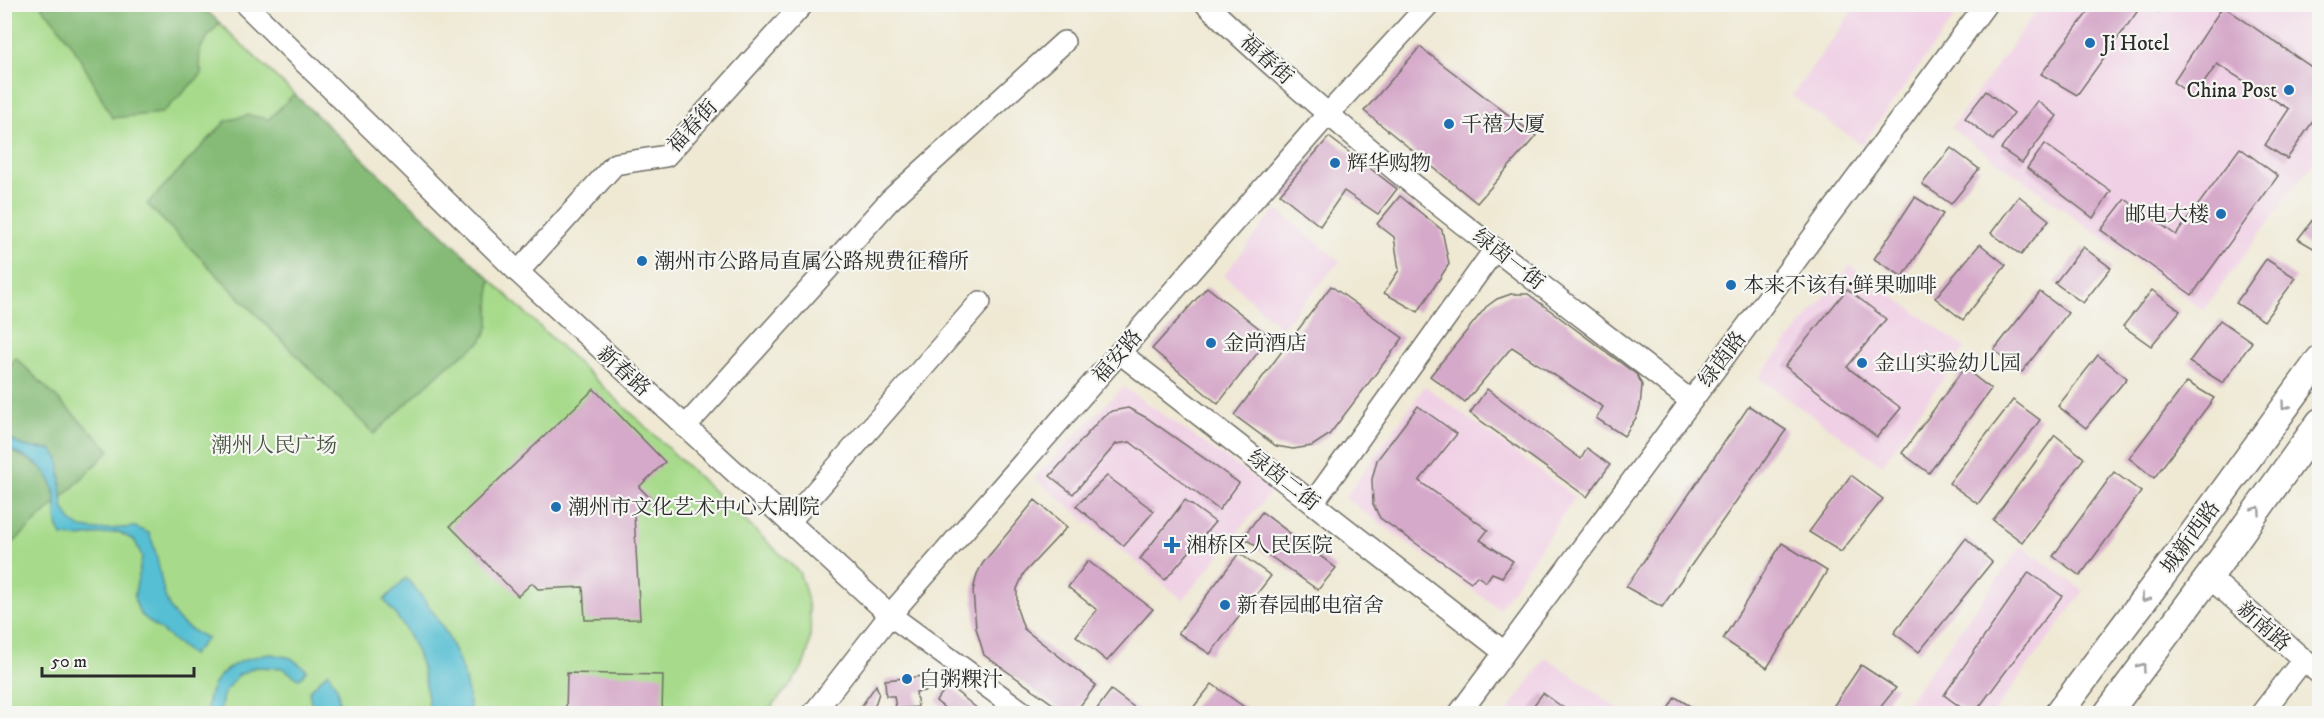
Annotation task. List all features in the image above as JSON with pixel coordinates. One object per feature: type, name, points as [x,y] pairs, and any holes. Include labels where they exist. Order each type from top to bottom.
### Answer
[{"type":"main road","name":"城新西路","points":[[2058,714],[2179,553],[2319,359]]},
{"type":"main road","name":"城新西路","points":[[2107,714],[2210,577],[2319,422]]},
{"type":"street","name":"新春路","points":[[245,4],[518,272],[890,615],[1025,714]]},
{"type":"street","name":"福春街","points":[[518,272],[615,164],[666,156],[803,4]]},
{"type":"street","name":"福安路","points":[[813,714],[890,615],[1328,114],[1428,4]]},
{"type":"street","name":"绿茵路","points":[[1459,714],[1986,4]]},
{"type":"street","name":"福春街","points":[[1212,7],[1328,114]]},
{"type":"street","points":[[685,427],[890,200],[1064,42]]},
{"type":"street","name":"绿茵一街","points":[[1328,114],[1495,249],[1691,401]]},
{"type":"street","points":[[1313,503],[1495,249]]},
{"type":"street","points":[[789,522],[980,302]]},
{"type":"street","name":"绿茵二街","points":[[1120,352],[1504,652]]},
{"type":"street","name":"新南路","points":[[2210,577],[2319,674]]},
{"type":"street","points":[[2261,714],[2303,660]]},
{"type":"shaded area","points":[[2312,4],[2319,9],[2319,155],[2203,310],[1951,128],[2041,5]]},
{"type":"shaded area","points":[[1857,5],[1963,5],[1862,145],[1792,96]]},
{"type":"shaded area","points":[[1276,209],[1340,261],[1281,328],[1224,275]]},
{"type":"shaded area","name":"金山实验幼儿园","points":[[1850,265],[1965,348],[1882,465],[1758,378]]},
{"type":"shaded area","points":[[1425,386],[1575,497],[1499,609],[1345,498]]},
{"type":"shaded area","name":"湘桥区人民医院","points":[[1123,387],[1272,490],[1183,600],[1034,478]]},
{"type":"shaded area","points":[[2021,546],[2084,591],[1993,713],[1899,714]]},
{"type":"shaded area","points":[[1546,657],[1624,713],[1506,714]]},
{"type":"green space","name":"潮州人民广场","points":[[4,5],[200,5],[799,572],[807,596],[810,623],[805,662],[799,673],[766,713],[5,713]]},
{"type":"green space","points":[[40,5],[200,5],[220,23],[202,46],[199,58],[202,74],[162,113],[112,118],[71,44]]},
{"type":"green space","points":[[294,94],[490,279],[489,326],[481,342],[446,367],[374,434],[147,204],[226,121],[248,115],[269,119]]},
{"type":"green space","points":[[15,357],[110,450],[62,498],[61,485],[51,449],[20,444],[5,433],[4,379]]},
{"type":"green space","points":[[4,447],[40,466],[46,472],[56,503],[13,543],[5,534]]},
{"type":"water","points":[[4,433],[14,442],[51,449],[59,459],[63,507],[71,521],[81,528],[97,530],[135,527],[149,533],[169,607],[189,629],[207,638],[192,655],[140,614],[134,598],[142,557],[135,541],[119,532],[78,537],[62,536],[57,524],[56,503],[51,481],[40,467],[5,447]]},
{"type":"water","points":[[406,578],[430,608],[450,641],[464,676],[471,713],[429,713],[425,681],[417,653],[403,626],[384,600]]},
{"type":"water","points":[[271,654],[291,658],[307,670],[299,679],[283,668],[255,667],[237,676],[223,695],[220,713],[207,713],[212,688],[226,670],[246,659]]},
{"type":"water","points":[[328,672],[338,690],[340,713],[313,713],[309,691]]},
{"type":"building","name":"Ji Hotel","points":[[2094,4],[2126,4],[2137,12],[2077,95],[2041,74]]},
{"type":"building","points":[[2145,4],[2164,4],[2159,12]]},
{"type":"building","name":"China Post","points":[[2223,6],[2320,73],[2320,111],[2287,159],[2265,145],[2289,109],[2217,64],[2194,97],[2173,82]]},
{"type":"building","name":"千禧大厦","points":[[1420,47],[1536,136],[1477,203],[1364,111]]},
{"type":"building","points":[[1986,91],[2014,113],[1993,140],[1965,118]]},
{"type":"building","points":[[2037,101],[2057,116],[2022,163],[2001,149]]},
{"type":"building","name":"辉华购物","points":[[1329,137],[1397,189],[1378,214],[1344,191],[1320,226],[1280,194]]},
{"type":"building","points":[[2045,144],[2111,191],[2093,218],[2027,168]]},
{"type":"building","points":[[1951,148],[1979,169],[1951,204],[1922,184]]},
{"type":"building","name":"邮电大楼","points":[[2240,148],[2278,176],[2192,295],[2101,230],[2125,199],[2176,235]]},
{"type":"building","points":[[1400,196],[1442,230],[1449,264],[1418,312],[1384,293],[1399,270],[1394,237],[1377,224]]},
{"type":"building","points":[[2019,196],[2049,220],[2021,255],[1991,233]]},
{"type":"building","points":[[1915,197],[1943,214],[1903,277],[1874,259]]},
{"type":"building","points":[[2320,210],[2320,252],[2298,239]]},
{"type":"building","points":[[1980,244],[2006,265],[1963,320],[1935,298]]},
{"type":"building","points":[[2083,247],[2111,268],[2083,303],[2055,283]]},
{"type":"building","points":[[2266,259],[2296,278],[2264,321],[2236,303]]},
{"type":"building","points":[[1331,286],[1403,338],[1329,435],[1312,446],[1293,449],[1276,446],[1234,415]]},
{"type":"building","name":"金尚酒店","points":[[1207,287],[1270,337],[1218,404],[1152,349]]},
{"type":"building","points":[[1847,289],[1886,319],[1847,367],[1901,408],[1877,437],[1785,366]]},
{"type":"building","points":[[2152,290],[2180,311],[2151,346],[2123,326]]},
{"type":"building","points":[[2040,292],[2068,313],[2022,372],[1994,350]]},
{"type":"building","points":[[1511,294],[1528,294],[1637,375],[1642,385],[1640,407],[1636,418],[1624,436],[1596,418],[1603,407],[1512,347],[1465,402],[1430,376],[1486,307],[1497,299]]},
{"type":"building","points":[[2220,320],[2252,342],[2223,383],[2189,362]]},
{"type":"building","points":[[2098,355],[2127,378],[2086,428],[2058,406]]},
{"type":"building","points":[[1964,368],[1991,389],[1929,473],[1902,453]]},
{"type":"building","points":[[2187,382],[2214,398],[2154,478],[2129,458]]},
{"type":"building","name":"潮州市文化艺术中心大剧院","points":[[594,389],[665,462],[639,487],[651,499],[634,515],[640,619],[585,620],[583,587],[538,589],[532,583],[518,596],[450,526]]},
{"type":"building","points":[[1487,389],[1581,459],[1587,448],[1610,465],[1587,497],[1470,413]]},
{"type":"building","points":[[2013,400],[2040,420],[1978,504],[1949,483]]},
{"type":"building","points":[[1418,406],[1457,434],[1419,481],[1488,530],[1480,540],[1513,561],[1502,577],[1492,573],[1486,582],[1477,576],[1471,582],[1380,518],[1373,504],[1372,479],[1377,460]]},
{"type":"building","points":[[1749,406],[1786,430],[1662,607],[1626,587]]},
{"type":"building","points":[[1128,408],[1147,418],[1239,483],[1219,510],[1130,442],[1116,444],[1073,494],[1050,476],[1103,416],[1112,411]]},
{"type":"building","points":[[2055,435],[2084,458],[2022,542],[1993,520]]},
{"type":"building","points":[[2114,472],[2141,492],[2080,576],[2053,556]]},
{"type":"building","points":[[1851,475],[1883,499],[1841,552],[1809,532]]},
{"type":"building","points":[[1107,476],[1154,511],[1124,546],[1076,506]]},
{"type":"building","points":[[1035,500],[1067,527],[1024,573],[1017,589],[1017,609],[1024,629],[1096,685],[1074,714],[1067,714],[984,655],[976,628],[973,591],[977,574],[983,563]]},
{"type":"building","points":[[1185,500],[1215,522],[1165,580],[1140,559]]},
{"type":"building","points":[[1262,512],[1336,568],[1318,590],[1243,537]]},
{"type":"building","points":[[1966,538],[1992,562],[1919,652],[1894,633]]},
{"type":"building","points":[[1782,543],[1827,571],[1767,668],[1723,639]]},
{"type":"building","name":"新春园邮电宿舍","points":[[1239,553],[1271,576],[1210,654],[1178,633]]},
{"type":"building","points":[[1088,561],[1153,609],[1107,661],[1076,636],[1097,610],[1068,587]]},
{"type":"building","points":[[2029,572],[2062,596],[1974,714],[1970,714],[1944,695]]},
{"type":"building","points":[[1861,665],[1896,688],[1875,714],[1828,714]]},
{"type":"building","points":[[567,673],[663,675],[662,714],[566,714]]},
{"type":"building","points":[[924,676],[925,691],[916,692],[918,707],[896,709],[894,696],[886,696],[885,680]]},
{"type":"building","points":[[1212,684],[1254,714],[1188,714]]},
{"type":"building","points":[[876,685],[879,693],[875,714],[856,714]]},
{"type":"building","points":[[948,685],[984,714],[952,714],[936,701]]},
{"type":"building","points":[[1111,690],[1143,714],[1093,714]]},
{"type":"building","points":[[1543,693],[1572,714],[1527,714]]},
{"type":"building","points":[[1675,697],[1704,714],[1665,714]]},
{"type":"place","name":"Ji Hotel","points":[[2090,43]]},
{"type":"place","name":"China Post","points":[[2289,90]]},
{"type":"place","name":"千禧大厦","points":[[1449,124]]},
{"type":"place","name":"辉华购物","points":[[1335,163]]},
{"type":"place","name":"邮电大楼","points":[[2221,214]]},
{"type":"place","name":"潮州市公路局直属公路规费征稽所","points":[[642,261]]},
{"type":"place","name":"本来不该有·鲜果咖啡","points":[[1731,285]]},
{"type":"place","name":"金尚酒店","points":[[1211,343]]},
{"type":"place","name":"金山实验幼儿园","points":[[1862,363]]},
{"type":"place","name":"潮州市文化艺术中心大剧院","points":[[556,507]]},
{"type":"place","name":"湘桥区人民医院","points":[[1172,545]]},
{"type":"place","name":"新春园邮电宿舍","points":[[1225,605]]},
{"type":"place","name":"白粥粿汁","points":[[907,679]]}]
